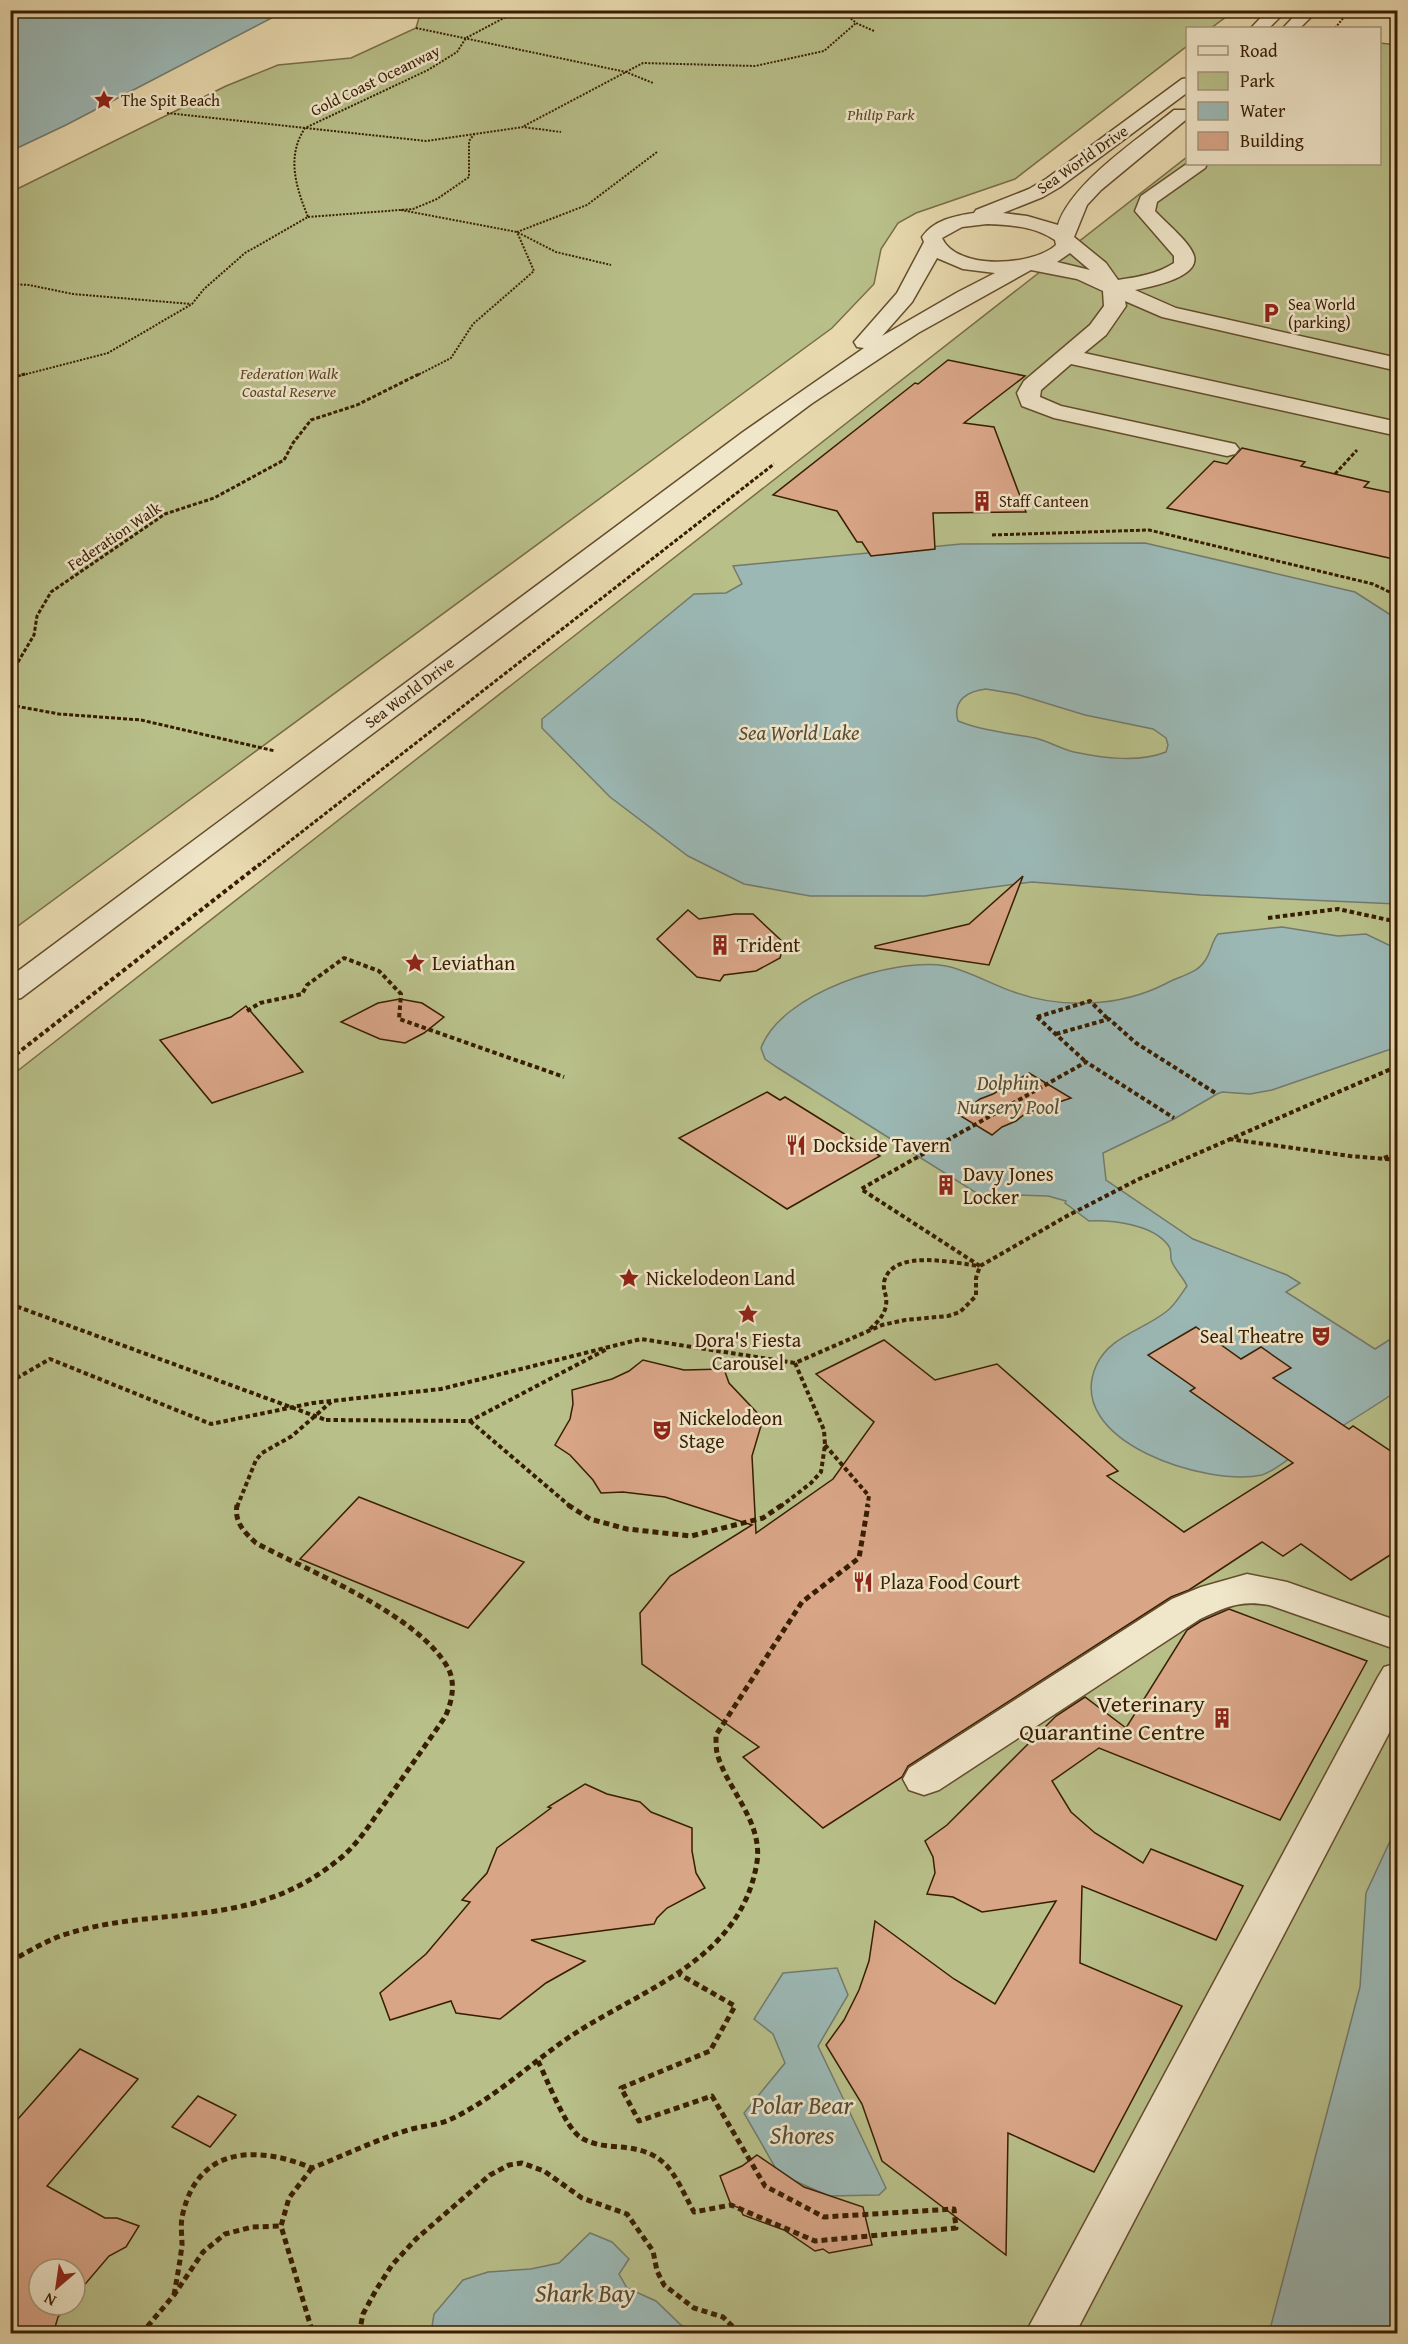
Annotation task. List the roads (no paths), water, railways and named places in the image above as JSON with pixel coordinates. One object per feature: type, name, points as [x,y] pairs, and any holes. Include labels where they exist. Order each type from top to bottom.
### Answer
[{"type":"street","points":[[1260,27],[1279,10]]},
{"type":"street","points":[[1292,27],[1310,10]]},
{"type":"street","name":"Sea World Drive","points":[[967,220],[1036,193],[1053,183],[1186,84]]},
{"type":"street","name":"Sea World Drive","points":[[10,992],[809,394],[964,295],[1062,253],[1066,246],[1064,238],[1070,218],[1094,186],[1186,111]]},
{"type":"street","points":[[1197,165],[1148,200],[1145,211],[1180,249],[1184,256],[1184,265],[1171,274],[1114,297],[1098,330],[1032,386],[1028,393],[1030,401],[1054,411],[1227,449]]},
{"type":"street","points":[[1114,297],[1093,262],[1045,226],[1007,218],[967,220],[938,230],[932,237],[932,245],[938,252],[965,263],[984,266],[1031,265],[1084,275],[1114,297],[1151,316],[1204,323],[1398,365]]},
{"type":"street","name":"Sea World Drive","points":[[809,394],[900,306],[922,273],[932,245]]},
{"type":"street","points":[[1066,356],[1389,427],[1398,410]]},
{"type":"street","points":[[924,1779],[1186,1609],[1215,1597],[1247,1588],[1273,1592],[1398,1636]]},
{"type":"street","points":[[1049,2334],[1398,1677]]},
{"type":"water","points":[[10,11],[285,11],[66,125],[11,151]]},
{"type":"water","name":"Sea World Lake","points":[[1145,543],[1355,592],[1397,619],[1397,904],[1201,895],[1032,882],[925,896],[810,896],[744,884],[688,856],[610,797],[542,728],[542,719],[694,594],[726,593],[742,584],[733,566],[961,544]],"holes":[[[986,689],[1016,694],[1085,715],[1153,729],[1166,738],[1168,745],[1166,752],[1132,758],[1097,756],[1069,751],[1035,738],[958,721],[957,707],[968,694]]]},
{"type":"water","name":"Dolphin Nursery Pool","points":[[1282,927],[1338,936],[1366,934],[1397,949],[1397,1047],[1272,1090],[1250,1094],[1222,1092],[1217,1094],[1174,1119],[1103,1153],[1106,1180],[1193,1239],[1287,1275],[1300,1283],[1286,1292],[1375,1349],[1389,1340],[1397,1348],[1397,1391],[1270,1472],[1238,1477],[1209,1474],[1177,1466],[1146,1454],[1120,1437],[1100,1417],[1091,1393],[1096,1366],[1109,1347],[1167,1311],[1187,1286],[1172,1262],[1169,1247],[1161,1238],[1152,1232],[1131,1225],[1109,1221],[1089,1221],[1065,1203],[1066,1201],[1048,1196],[978,1194],[778,1068],[765,1059],[761,1048],[773,1028],[791,1011],[814,996],[869,973],[898,967],[946,966],[1032,997],[1071,1003],[1110,1001],[1148,992],[1196,970],[1206,959],[1218,934]]},
{"type":"water","points":[[1397,1826],[1397,2333],[1269,2333],[1360,1987],[1366,1893]]},
{"type":"water","name":"Polar Bear Shores","points":[[837,1968],[848,1995],[818,2046],[886,2188],[879,2195],[829,2196],[779,2174],[744,2113],[785,2063],[773,2034],[754,2019],[783,1973]]},
{"type":"water","name":"Shark Bay","points":[[590,2233],[612,2242],[629,2259],[619,2274],[627,2288],[656,2301],[681,2325],[702,2333],[431,2333],[434,2314],[463,2280],[488,2272],[531,2269],[559,2263]]},
{"type":"place","name":"The Spit Beach","points":[[104,100]]},
{"type":"place","name":"Sea World (parking)","points":[[1271,313]]},
{"type":"place","name":"Staff Canteen","points":[[982,501]]},
{"type":"place","name":"Trident","points":[[720,945]]},
{"type":"place","name":"Leviathan","points":[[415,963]]},
{"type":"place","name":"Dockside Tavern","points":[[796,1145]]},
{"type":"place","name":"Davy Jones Locker","points":[[946,1185]]},
{"type":"place","name":"Nickelodeon Land","points":[[629,1278]]},
{"type":"place","name":"Dora's Fiesta Carousel","points":[[748,1314]]},
{"type":"place","name":"Seal Theatre","points":[[1321,1336]]},
{"type":"place","name":"Nickelodeon Stage","points":[[662,1430]]},
{"type":"place","name":"Plaza Food Court","points":[[863,1582]]},
{"type":"place","name":"Veterinary Quarantine Centre","points":[[1222,1718]]},
{"type":"park label","name":"Philip Park","points":[[881,114]]},
{"type":"park label","name":"Federation Walk Coastal Reserve","points":[[289,382]]}]
